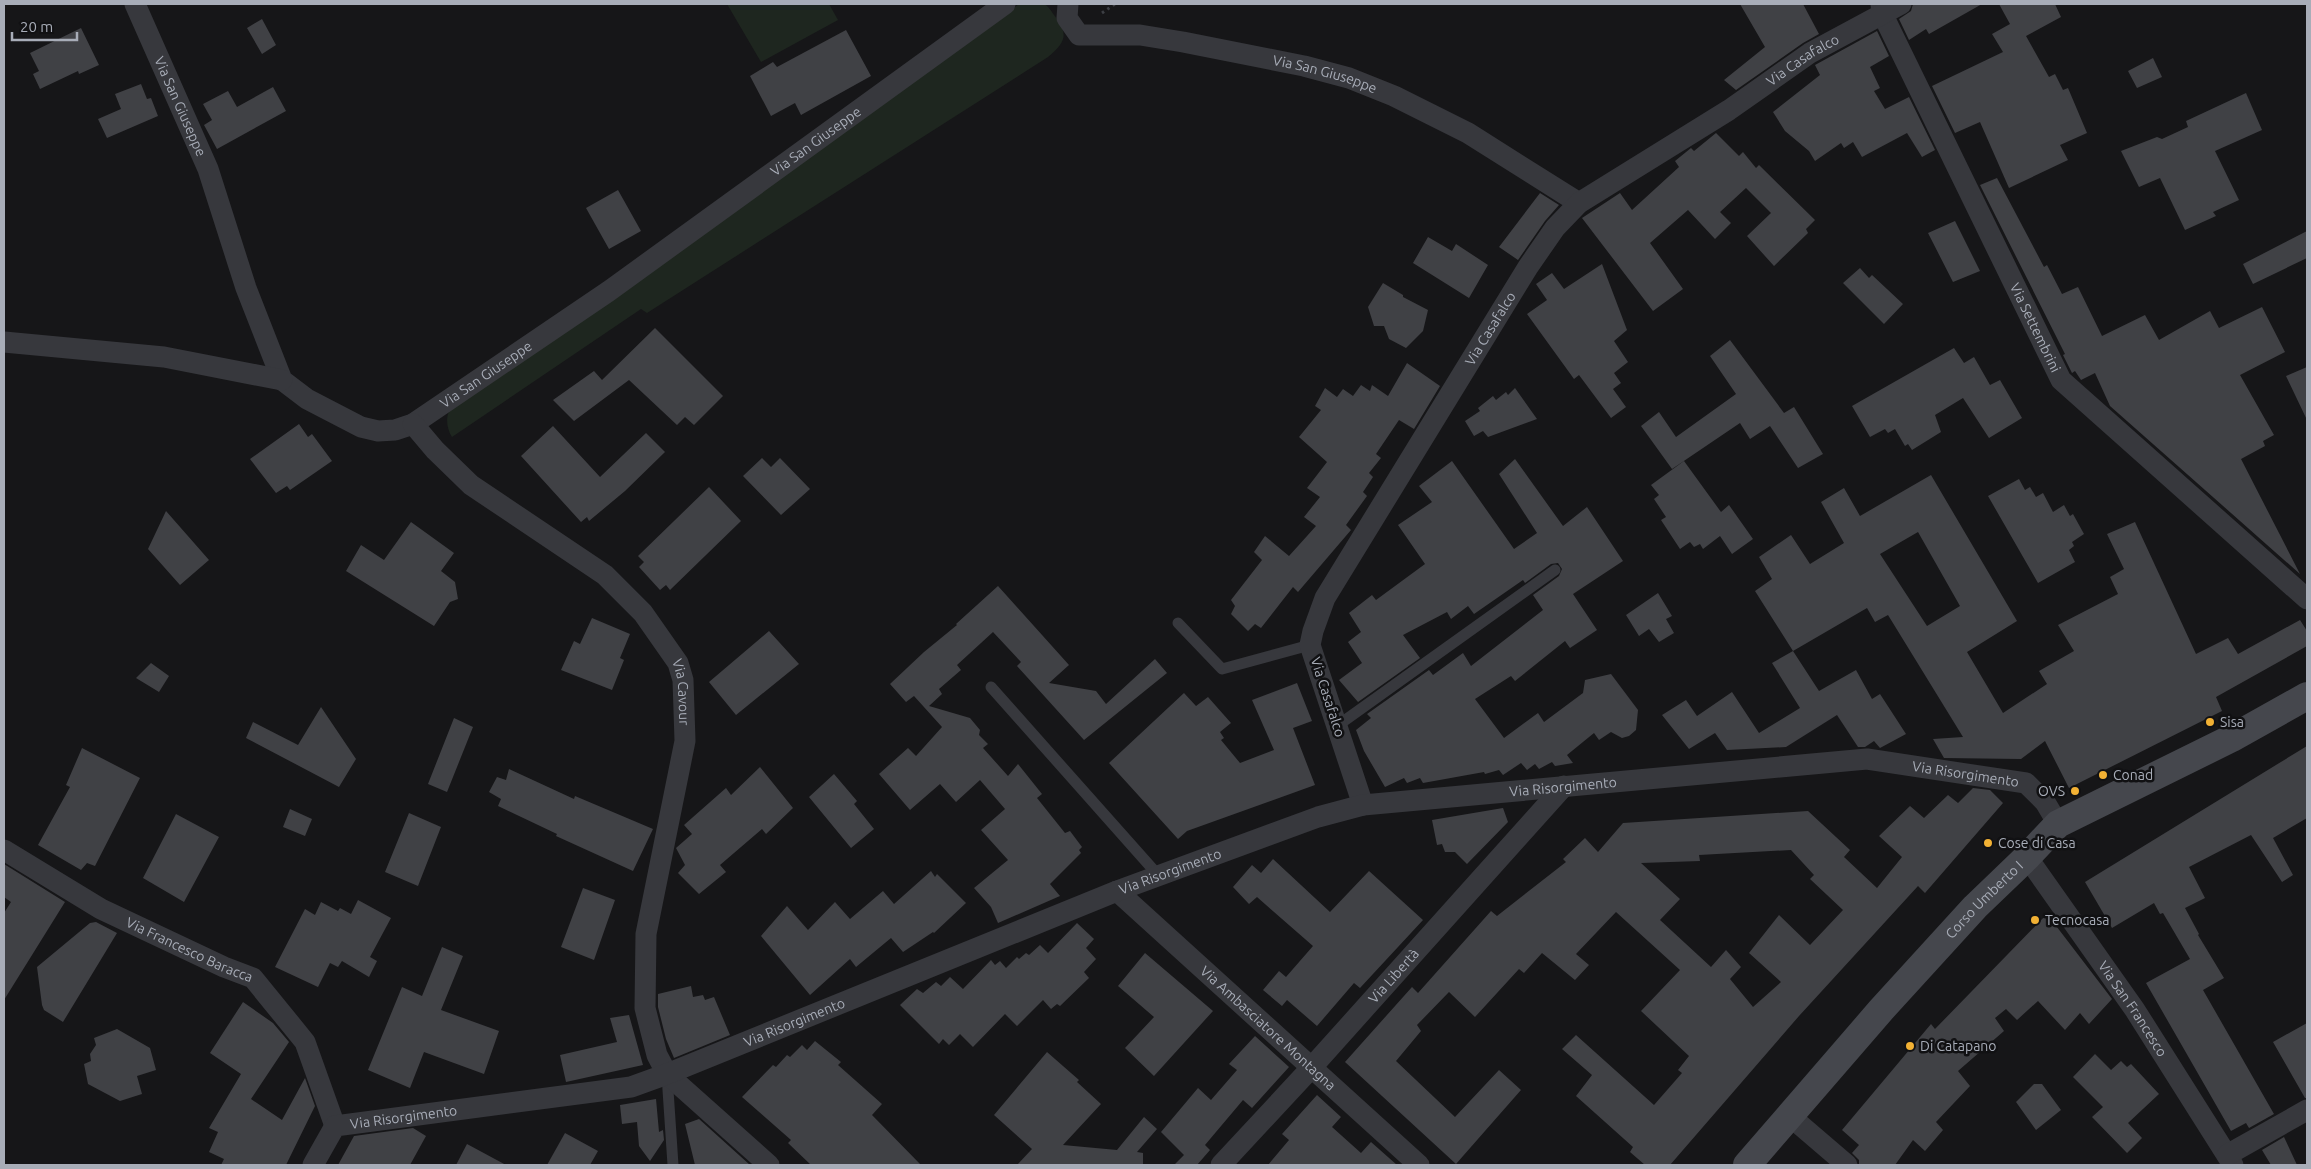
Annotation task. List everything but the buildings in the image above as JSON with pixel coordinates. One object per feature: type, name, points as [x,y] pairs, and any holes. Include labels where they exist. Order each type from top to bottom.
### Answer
[{"type":"street","name":"Via San Giuseppe","points":[[135,4],[208,168],[246,288],[282,380],[307,399],[361,427],[386,430],[413,424],[609,291],[1005,4]]},
{"type":"street","name":"Via San Giuseppe","points":[[1068,4],[1067,18],[1079,35],[1140,35],[1174,40],[1304,66],[1349,78],[1394,96],[1468,133],[1579,203]]},
{"type":"street","name":"Via Casafalco","points":[[1362,805],[1310,644],[1313,631],[1325,598],[1528,267],[1555,228],[1579,203],[1729,110],[1810,53],[1881,8],[1901,4]]},
{"type":"street","name":"Via Settembrini","points":[[1881,8],[2061,380],[2307,599]]},
{"type":"street","points":[[4,342],[164,357],[282,380]]},
{"type":"street","name":"Via Cavour","points":[[413,424],[435,450],[471,485],[605,575],[643,613],[678,663],[683,680],[685,740],[646,934],[645,1008],[657,1055],[668,1074]]},
{"type":"street","name":"Corso Umberto I","points":[[1748,1165],[1881,1010],[1974,907],[2028,857],[2058,824],[2232,738],[2307,696]]},
{"type":"street","name":"Via Risorgimento","points":[[313,1165],[335,1126],[631,1087],[668,1074],[1158,875],[1318,817],[1362,805],[1867,759],[2026,783],[2045,802],[2058,824]]},
{"type":"street","name":"Via Libertà","points":[[1221,1165],[1312,1067],[1564,786]]},
{"type":"street","name":"Via Francesco Baracca","points":[[4,850],[101,909],[224,967],[253,978],[306,1042],[335,1126]]},
{"type":"street","name":"Via San Francesco","points":[[2028,857],[2136,1010],[2230,1160]]},
{"type":"street","name":"Via Ambasciatore Montagna","points":[[1117,891],[1419,1165]]},
{"type":"street","points":[[668,1074],[770,1165]]},
{"type":"street","points":[[2230,1160],[2307,1110]]},
{"type":"street","points":[[1791,1117],[1847,1165]]},
{"type":"lane","points":[[1337,726],[1555,570]]},
{"type":"lane","points":[[1178,623],[1222,669],[1310,644]]},
{"type":"lane","points":[[991,687],[1158,875]]},
{"type":"lane","points":[[668,1074],[673,1165]]},
{"type":"shaded area","points":[[1038,3],[1045,5],[1062,27],[1062,42],[1048,57],[647,313],[641,309],[452,437],[447,424],[450,410],[620,293],[1019,4]]},
{"type":"shaded area","points":[[727,4],[829,4],[838,20],[761,62]]},
{"type":"place","name":"Sisa","points":[[2210,722]]},
{"type":"place","name":"Conad","points":[[2103,775]]},
{"type":"place","name":"OVS","points":[[2075,791]]},
{"type":"place","name":"Cose di Casa","points":[[1988,843]]},
{"type":"place","name":"Tecnocasa","points":[[2035,920]]},
{"type":"place","name":"Di Catapano","points":[[1910,1046]]}]
